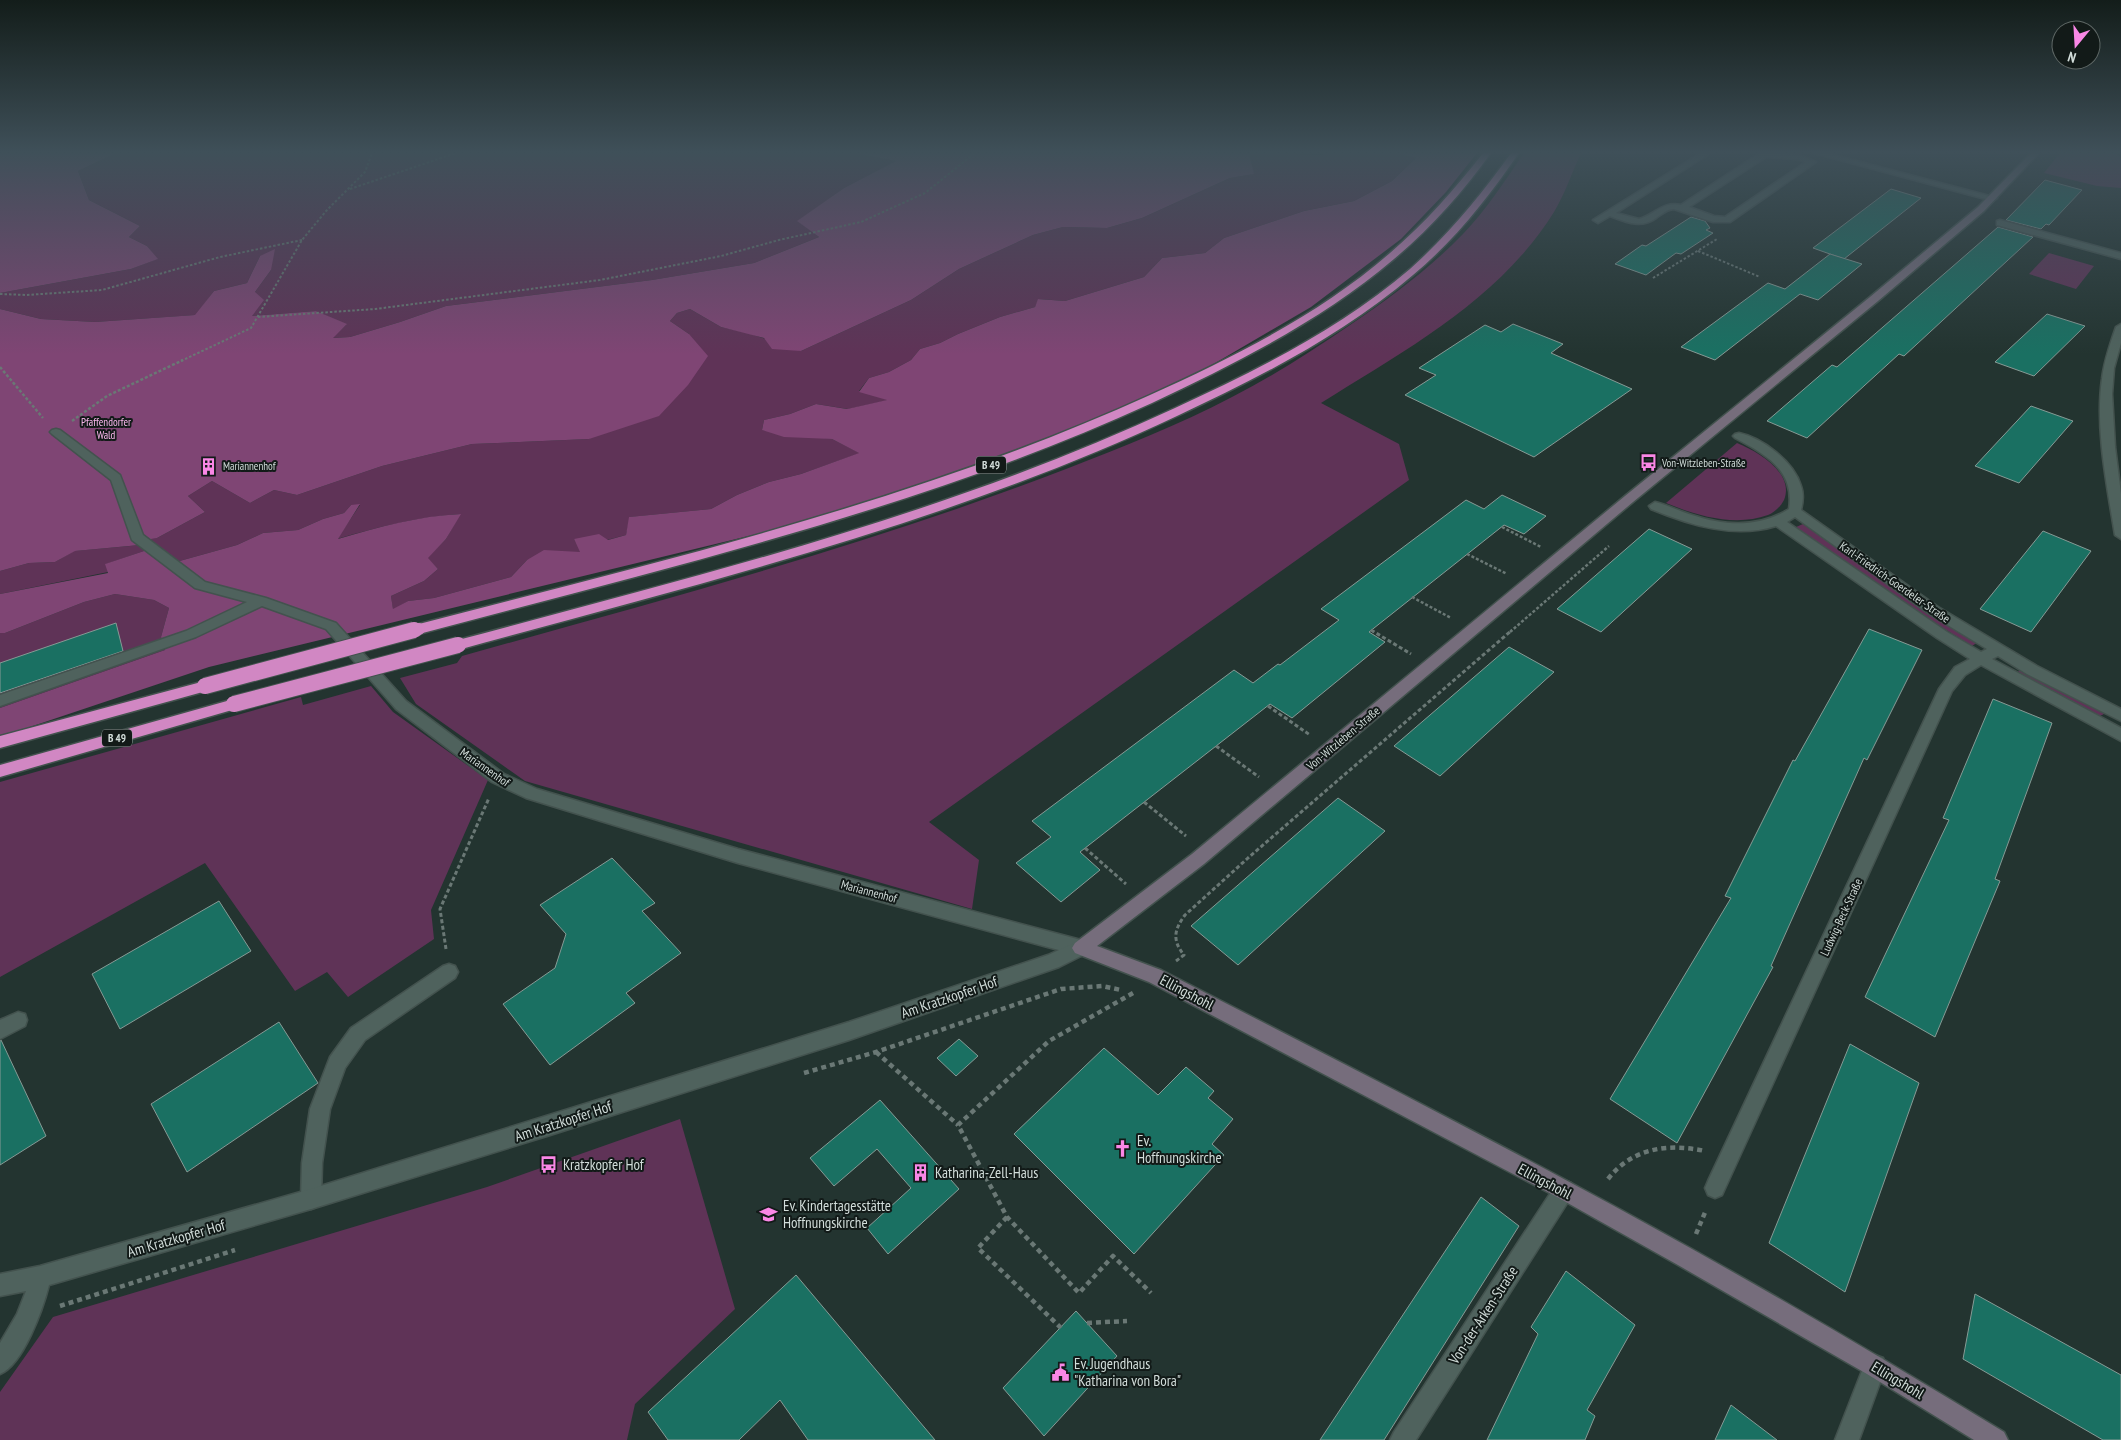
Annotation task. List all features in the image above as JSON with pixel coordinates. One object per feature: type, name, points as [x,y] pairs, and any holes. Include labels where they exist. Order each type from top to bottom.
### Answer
[{"type":"highway","name":"B 49","points":[[0,742],[775,534],[900,496],[1065,438],[1144,404],[1233,360],[1290,329],[1338,298],[1409,242],[1431,220]]},
{"type":"highway","name":"B 49","points":[[0,772],[234,704],[786,555],[914,515],[1085,454],[1165,419],[1257,374],[1316,340],[1400,281],[1436,250],[1463,220]]},
{"type":"street","name":"Von-Witzleben-Straße","points":[[1081,948],[1198,859],[1967,220]]},
{"type":"street","points":[[2000,223],[2121,256]]},
{"type":"street","points":[[2121,327],[2110,361],[2106,393],[2113,479],[2121,535]]},
{"type":"street","name":"Mariannenhof","points":[[56,432],[116,478],[137,537],[200,585],[261,601],[331,626],[401,705],[498,778],[532,794],[738,856],[1081,948]]},
{"type":"street","points":[[1655,506],[1682,517],[1716,525],[1752,527],[1779,522],[1795,511],[1798,494],[1792,477],[1785,467],[1767,452],[1739,436]]},
{"type":"street","name":"Karl-Friedrich-Goerdeler-Straße","points":[[1795,511],[1933,610],[1998,649],[2121,716]]},
{"type":"street","name":"Karl-Friedrich-Goerdeler-Straße","points":[[1779,522],[1895,604],[1981,659],[2121,736]]},
{"type":"street","points":[[0,701],[191,634],[261,601]]},
{"type":"street","points":[[1981,659],[1998,649]]},
{"type":"street","name":"Ludwig-Beck-Straße","points":[[1715,1188],[1946,689],[1960,671],[1981,659]]},
{"type":"street","name":"Ellingshohl","points":[[1081,948],[1155,976],[1564,1190],[1686,1257],[1874,1366],[1996,1440]]},
{"type":"street","name":"Am Kratzkopfer Hof","points":[[0,1285],[40,1277],[311,1199],[849,1031],[1053,961],[1081,948]]},
{"type":"street","points":[[311,1199],[312,1163],[320,1109],[337,1063],[358,1034],[449,972]]},
{"type":"street","points":[[0,1030],[18,1020]]},
{"type":"street","name":"Von-der-Arken-Straße","points":[[1402,1440],[1564,1190]]},
{"type":"street","points":[[0,1363],[22,1331],[34,1303],[40,1277]]},
{"type":"street","points":[[1847,1440],[1874,1366]]},
{"type":"path","points":[[0,367],[56,432],[107,396],[251,328],[302,240],[318,220]]},
{"type":"path","points":[[258,317],[374,309],[600,280],[721,256],[779,240],[865,220]]},
{"type":"path","points":[[1653,278],[1719,238]]},
{"type":"path","points":[[0,294],[26,296],[102,290],[220,257],[302,240]]},
{"type":"path","points":[[1698,251],[1760,277]]},
{"type":"path","points":[[1502,527],[1542,547]]},
{"type":"path","points":[[1184,956],[1175,946],[1174,938],[1177,925],[1185,915],[1321,794],[1611,544]]},
{"type":"path","points":[[1467,554],[1508,575]]},
{"type":"path","points":[[1412,597],[1454,620]]},
{"type":"path","points":[[1371,630],[1411,654]]},
{"type":"path","points":[[1268,706],[1311,736]]},
{"type":"path","points":[[1216,746],[1260,777]]},
{"type":"path","points":[[449,972],[440,908],[498,778]]},
{"type":"path","points":[[1144,802],[1186,836]]},
{"type":"path","points":[[1085,848],[1127,884]]},
{"type":"path","points":[[958,1125],[1050,1041],[1131,994]]},
{"type":"path","points":[[876,1052],[958,1125],[1007,1217],[1079,1292],[1113,1256],[1151,1293]]},
{"type":"path","points":[[1608,1179],[1615,1168],[1644,1151],[1669,1148],[1696,1148],[1708,1152]]},
{"type":"path","points":[[1686,1257],[1715,1188]]},
{"type":"path","points":[[1007,1217],[978,1248],[1061,1328]]},
{"type":"path","points":[[1087,1324],[1127,1321]]},
{"type":"shaded area","points":[[129,220],[799,220],[819,237],[754,263],[652,280],[446,306],[350,337],[332,338],[346,325],[316,311],[252,316],[255,292],[271,270],[260,256],[247,283],[214,291],[196,315],[95,322],[41,319],[0,309],[0,293],[131,269],[157,259],[147,246],[129,237],[140,226]]},
{"type":"shaded area","points":[[1134,220],[1277,220],[1224,238],[1205,253],[1162,258],[1144,277],[1065,301],[1039,299],[1035,307],[1000,317],[940,343],[920,349],[911,360],[889,372],[869,378],[859,391],[889,400],[848,409],[816,404],[790,414],[764,420],[762,430],[832,439],[860,453],[801,474],[769,482],[737,495],[711,509],[630,517],[626,535],[607,540],[574,539],[581,552],[527,560],[511,577],[434,598],[408,601],[393,610],[391,596],[424,581],[438,569],[427,558],[446,539],[460,514],[428,517],[398,523],[337,539],[360,505],[351,505],[344,513],[323,519],[298,530],[263,533],[237,545],[176,562],[145,539],[157,538],[205,512],[188,496],[212,481],[250,503],[274,490],[297,495],[382,466],[472,444],[589,439],[689,334],[670,321],[677,313],[690,309],[721,327],[748,333],[801,351],[911,300],[959,269],[1033,235],[1063,227],[1107,228]]},
{"type":"shaded area","points":[[1475,220],[1548,220],[1532,243],[1479,297],[1418,342],[1321,403],[1399,444],[1409,480],[929,822],[979,860],[972,909],[525,781],[416,704],[400,678],[457,663],[462,656],[691,592],[842,547],[992,497],[1150,435],[1212,407],[1292,363],[1394,294],[1437,259]]},
{"type":"shaded area","points":[[2049,253],[2094,266],[2076,289],[2029,274]]},
{"type":"shaded area","points":[[1737,443],[1764,457],[1779,472],[1786,490],[1784,500],[1775,511],[1755,518],[1729,520],[1703,516],[1666,503]]},
{"type":"shaded area","points":[[1803,524],[1879,578],[1978,642],[1972,646],[1922,615],[1796,527]]},
{"type":"shaded area","points":[[141,545],[147,550],[106,564],[108,572],[0,594],[0,571],[29,563],[55,562],[74,551]]},
{"type":"shaded area","points":[[115,594],[154,600],[169,608],[161,637],[165,650],[0,708],[0,633],[5,633],[84,602]]},
{"type":"shaded area","points":[[2022,668],[2106,713],[2100,716],[2017,673]]},
{"type":"shaded area","points":[[371,686],[393,712],[488,780],[431,910],[434,939],[348,997],[327,972],[295,991],[205,863],[0,977],[0,782],[301,697],[303,705]]},
{"type":"shaded area","points":[[680,1119],[735,1309],[635,1404],[627,1440],[0,1440],[0,1392],[53,1317],[487,1187]]},
{"type":"green space","points":[[0,220],[129,220],[140,226],[129,237],[147,246],[158,259],[131,269],[0,293]]},
{"type":"green space","name":"Pfaffendorfer Wald","points":[[1134,220],[1107,228],[1063,227],[1033,235],[959,269],[911,300],[801,351],[772,349],[764,338],[721,327],[690,309],[677,313],[670,321],[689,334],[708,356],[688,385],[659,416],[589,439],[472,444],[382,466],[297,495],[274,490],[250,503],[212,481],[188,496],[205,512],[157,538],[145,540],[176,562],[237,545],[263,533],[298,530],[323,519],[344,513],[351,505],[360,504],[338,539],[384,526],[461,514],[446,539],[428,558],[438,569],[424,581],[391,596],[393,609],[408,601],[434,598],[511,577],[527,560],[544,550],[580,552],[574,539],[599,534],[608,540],[626,535],[629,517],[711,509],[737,495],[769,482],[801,474],[859,453],[832,439],[784,437],[762,430],[764,420],[790,414],[816,404],[847,409],[887,400],[859,392],[869,378],[889,372],[911,360],[920,349],[940,343],[1000,317],[1035,307],[1038,299],[1065,301],[1144,277],[1162,258],[1205,253],[1224,238],[1277,220],[1419,220],[1401,239],[1311,307],[1188,379],[1060,435],[887,496],[773,530],[209,667],[0,737],[0,708],[165,650],[161,637],[169,608],[154,600],[115,594],[84,602],[5,633],[0,633],[0,594],[108,573],[105,564],[147,550],[140,545],[75,551],[55,562],[29,563],[0,571],[0,309],[41,319],[95,322],[195,315],[214,291],[247,283],[260,256],[275,249],[271,270],[255,292],[264,300],[252,316],[316,311],[347,324],[333,338],[350,337],[446,306],[652,280],[754,263],[819,237],[797,221]]},
{"type":"building","points":[[1686,220],[1705,221],[1710,228],[1706,230],[1713,233],[1681,254],[1676,253],[1646,275],[1615,264],[1642,245],[1646,246]]},
{"type":"building","points":[[1850,220],[1893,220],[1844,259],[1813,248]]},
{"type":"building","points":[[2007,220],[2054,220],[2041,229]]},
{"type":"building","points":[[1998,227],[2033,237],[1904,356],[1899,354],[1807,438],[1767,421],[1832,365],[1837,367]]},
{"type":"building","points":[[1830,254],[1862,264],[1818,300],[1800,294],[1715,360],[1681,347],[1768,283],[1785,289]]},
{"type":"building","points":[[2047,314],[2085,326],[2034,376],[1995,362]]},
{"type":"building","points":[[1513,324],[1563,344],[1551,353],[1632,389],[1534,457],[1405,395],[1436,375],[1419,368],[1485,325],[1501,332]]},
{"type":"building","points":[[2031,406],[2073,421],[2019,483],[1975,466]]},
{"type":"building","points":[[1502,495],[1546,516],[1524,534],[1504,525],[1369,632],[1385,642],[1292,718],[1270,704],[1080,852],[1100,870],[1061,902],[1016,863],[1051,837],[1032,821],[1234,670],[1253,683],[1278,664],[1280,665],[1339,620],[1321,609],[1466,500],[1484,509]]},
{"type":"building","points":[[1649,529],[1692,549],[1601,632],[1557,609]]},
{"type":"building","points":[[2043,531],[2091,551],[2031,632],[1980,609]]},
{"type":"building","points":[[116,623],[123,651],[0,693],[0,663]]},
{"type":"building","points":[[1869,629],[1922,650],[1867,760],[1864,758],[1771,966],[1773,967],[1677,1143],[1610,1099],[1731,898],[1725,896],[1793,760],[1795,761]]},
{"type":"building","points":[[1509,647],[1554,672],[1440,776],[1394,746]]},
{"type":"building","points":[[1993,699],[2052,723],[1995,879],[2000,881],[1935,1037],[1865,997],[1949,820],[1943,818]]},
{"type":"building","points":[[1338,798],[1385,831],[1238,965],[1191,926]]},
{"type":"building","points":[[612,858],[655,903],[642,911],[681,953],[626,993],[635,1003],[550,1065],[503,1004],[555,968],[566,934],[540,905]]},
{"type":"building","points":[[219,901],[251,951],[120,1029],[92,974]]},
{"type":"building","points":[[279,1022],[318,1083],[187,1172],[151,1104]]},
{"type":"building","points":[[959,1039],[978,1056],[956,1076],[937,1058]]},
{"type":"building","points":[[0,1041],[46,1136],[0,1165]]},
{"type":"building","points":[[1850,1044],[1919,1083],[1845,1292],[1769,1243]]},
{"type":"building","name":"Ev. Hoffnungskirche","points":[[1104,1048],[1158,1095],[1186,1067],[1214,1091],[1208,1098],[1233,1119],[1212,1144],[1224,1155],[1134,1254],[1014,1134]]},
{"type":"building","name":"Katharina-Zell-Haus","points":[[880,1100],[959,1189],[888,1254],[867,1228],[911,1188],[877,1149],[834,1186],[810,1158]]},
{"type":"building","points":[[1481,1197],[1519,1226],[1384,1440],[1320,1440]]},
{"type":"building","points":[[1566,1271],[1635,1325],[1587,1410],[1595,1416],[1585,1440],[1487,1440],[1538,1334],[1531,1327]]},
{"type":"building","points":[[796,1275],[935,1440],[808,1440],[780,1400],[739,1440],[668,1440],[648,1412]]},
{"type":"building","points":[[1975,1294],[2121,1375],[2121,1440],[2103,1440],[1963,1359]]},
{"type":"building","name":"Ev. Jugendhaus \"Katharina von Bora\"","points":[[1076,1311],[1117,1356],[1044,1436],[1003,1388]]},
{"type":"building","points":[[1731,1405],[1777,1440],[1715,1440]]},
{"type":"place","name":"Von-Witzleben-Straße","points":[[1648,463]]},
{"type":"place","name":"Mariannenhof","points":[[209,466]]},
{"type":"place","name":"Ev. Hoffnungskirche","points":[[1123,1149]]},
{"type":"place","name":"Kratzkopfer Hof","points":[[549,1164]]},
{"type":"place","name":"Katharina-Zell-Haus","points":[[921,1172]]},
{"type":"place","name":"Ev. Kindertagesstätte Hoffnungskirche","points":[[769,1214]]},
{"type":"place","name":"Ev. Jugendhaus \"Katharina von Bora\"","points":[[1060,1372]]}]
